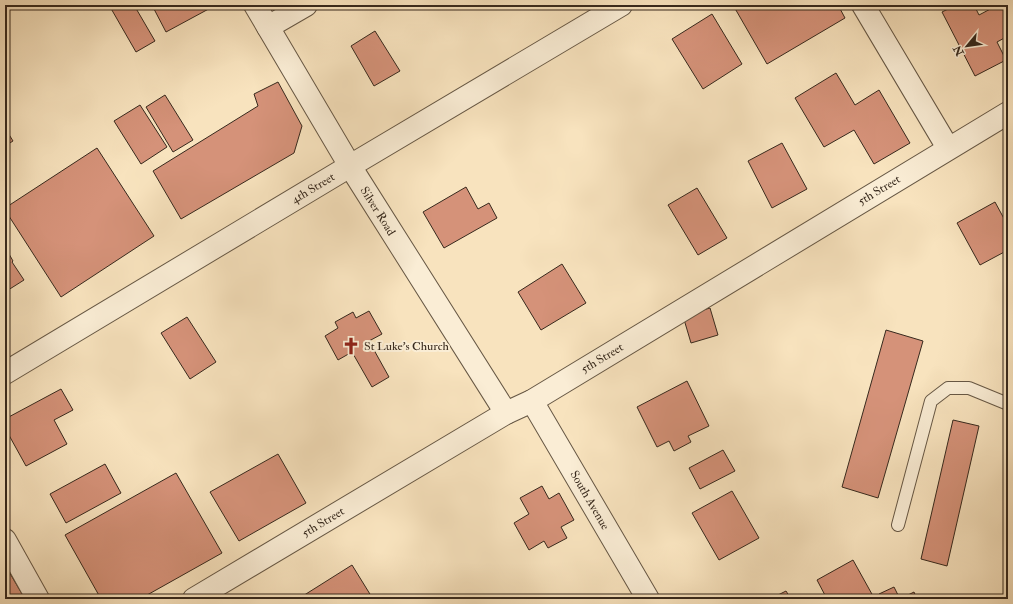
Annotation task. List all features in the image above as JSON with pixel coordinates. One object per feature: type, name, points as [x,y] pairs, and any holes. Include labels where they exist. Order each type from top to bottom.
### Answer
[{"type":"street","name":"Silver Road","points":[[255,5],[350,166],[506,413]]},
{"type":"street","points":[[268,27],[306,5]]},
{"type":"street","name":"4th Street","points":[[5,373],[621,5]]},
{"type":"street","points":[[863,5],[948,148]]},
{"type":"street","name":"5th Street","points":[[194,599],[506,413],[532,401],[1008,113]]},
{"type":"street","name":"South Avenue","points":[[532,401],[648,599]]},
{"type":"street","points":[[5,540],[38,599]]},
{"type":"lane","points":[[898,525],[931,401],[948,388],[969,388],[1008,404]]},
{"type":"building","points":[[109,5],[134,5],[155,41],[136,52]]},
{"type":"building","points":[[160,5],[216,5],[166,32],[154,9]]},
{"type":"building","points":[[733,5],[838,5],[845,18],[767,64]]},
{"type":"building","points":[[956,5],[974,5],[979,15],[998,5],[1008,5],[1008,36],[997,42],[1006,60],[975,76],[942,12]]},
{"type":"building","points":[[712,14],[742,64],[703,89],[672,39]]},
{"type":"building","points":[[375,31],[400,71],[374,86],[351,46]]},
{"type":"building","points":[[836,73],[855,105],[879,90],[910,143],[874,164],[854,130],[824,147],[795,98]]},
{"type":"building","points":[[278,82],[302,126],[294,153],[181,219],[153,171],[258,106],[254,94]]},
{"type":"building","points":[[165,95],[193,140],[173,152],[146,107]]},
{"type":"building","points":[[140,105],[167,147],[141,164],[114,121]]},
{"type":"building","points":[[5,128],[13,141],[5,146]]},
{"type":"building","points":[[782,143],[807,189],[772,208],[748,161]]},
{"type":"building","points":[[97,148],[154,236],[61,297],[5,208]]},
{"type":"building","points":[[466,187],[478,209],[489,203],[497,218],[444,248],[423,212]]},
{"type":"building","points":[[697,188],[727,238],[698,255],[668,205]]},
{"type":"building","points":[[995,202],[1008,226],[1008,250],[980,265],[957,223]]},
{"type":"building","points":[[5,247],[13,261],[12,262],[24,280],[5,292]]},
{"type":"building","points":[[562,264],[586,303],[541,330],[518,292]]},
{"type":"building","points":[[710,308],[718,335],[691,343],[683,316]]},
{"type":"building","name":"St Luke's Church","points":[[369,311],[382,334],[369,341],[389,377],[372,387],[352,352],[338,360],[325,336],[338,328],[335,322],[353,312],[356,318]]},
{"type":"building","points":[[187,317],[216,362],[190,379],[161,333]]},
{"type":"building","points":[[886,330],[923,341],[878,498],[842,487]]},
{"type":"building","points":[[687,381],[709,426],[688,436],[691,442],[674,451],[669,441],[657,447],[637,407]]},
{"type":"building","points":[[61,389],[73,410],[54,420],[67,444],[26,466],[5,428],[5,419]]},
{"type":"building","points":[[953,420],[979,426],[947,566],[921,559]]},
{"type":"building","points":[[723,450],[735,471],[700,489],[689,468]]},
{"type":"building","points":[[278,454],[306,503],[239,541],[210,492]]},
{"type":"building","points":[[105,464],[121,493],[66,523],[50,494]]},
{"type":"building","points":[[176,473],[222,553],[140,599],[101,599],[65,535]]},
{"type":"building","points":[[542,486],[549,499],[559,493],[574,520],[561,527],[567,538],[548,548],[544,541],[529,550],[514,523],[529,514],[520,498]]},
{"type":"building","points":[[732,491],[759,538],[719,560],[692,513]]},
{"type":"building","points":[[853,560],[873,596],[868,599],[827,599],[817,580]]},
{"type":"building","points":[[5,565],[25,599],[5,599]]},
{"type":"building","points":[[352,565],[373,599],[298,599]]},
{"type":"building","points":[[894,587],[899,597],[894,599],[882,599],[879,594]]},
{"type":"building","points":[[786,591],[791,599],[770,599]]},
{"type":"building","points":[[914,592],[917,599],[900,599]]},
{"type":"place","name":"St Luke's Church","points":[[351,346]]}]
